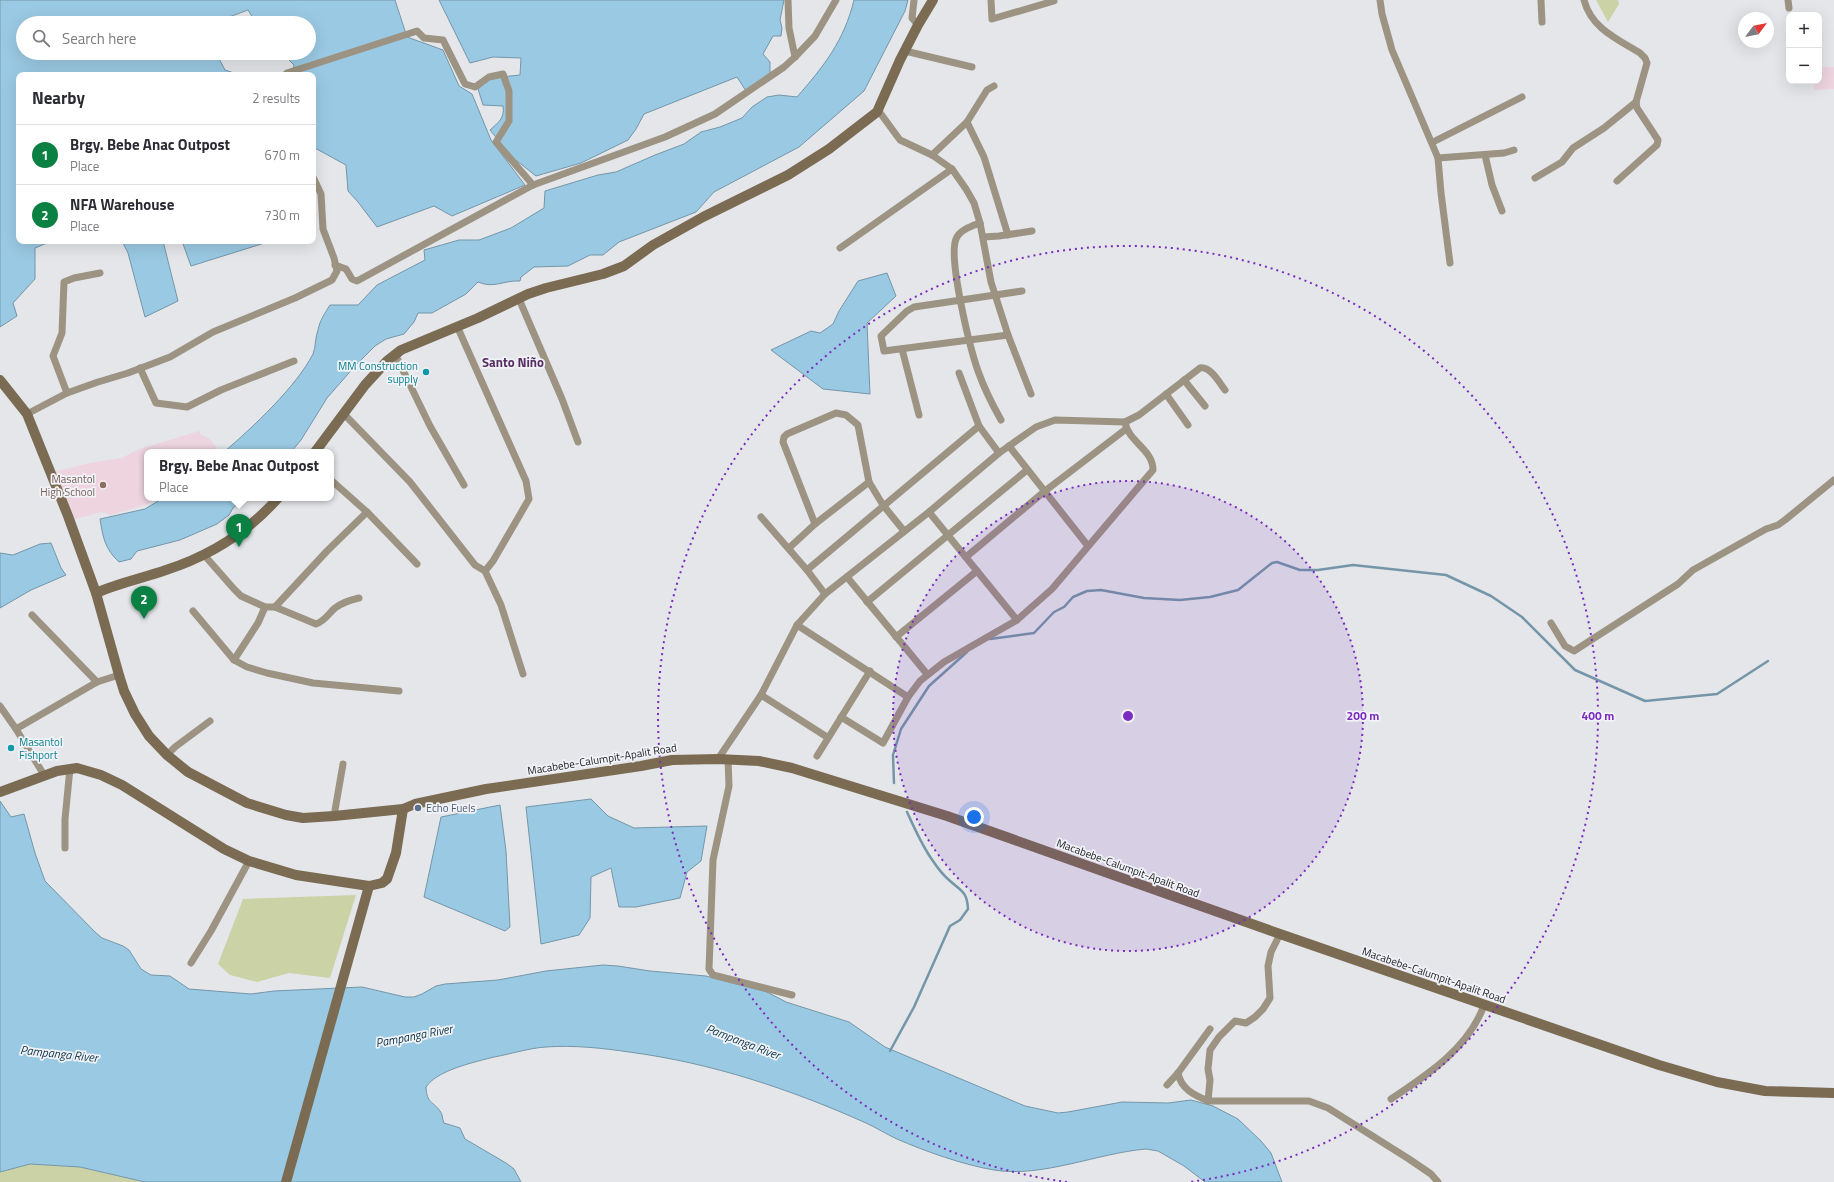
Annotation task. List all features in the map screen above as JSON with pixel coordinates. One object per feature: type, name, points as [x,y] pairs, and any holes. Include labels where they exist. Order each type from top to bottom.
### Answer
[{"type":"main road","points":[[317,449],[368,380],[395,354],[414,343],[457,326],[519,298],[541,290],[604,274],[624,266],[652,245],[703,217],[788,176],[829,149],[878,110],[904,51],[933,0]]},
{"type":"main road","name":"Macabebe-Calumpit-Apalit Road","points":[[0,380],[27,414],[92,580],[124,691],[135,714],[149,736],[167,755],[188,772],[247,804],[286,815],[303,818],[334,816],[403,809],[415,804],[486,789],[672,760],[723,759],[759,761],[792,768],[940,814],[1280,934],[1659,1065],[1717,1082],[1765,1091],[1834,1093]]},
{"type":"main road","points":[[96,593],[205,556],[252,524],[275,501]]},
{"type":"main road","points":[[4,790],[44,775],[70,768],[78,768],[101,775],[122,785],[224,849],[249,861],[296,875],[370,886],[382,884],[388,879],[396,853],[403,809]]},
{"type":"main road","points":[[286,1182],[346,975],[370,886]]},
{"type":"street","points":[[788,0],[788,28],[795,57]]},
{"type":"street","points":[[335,265],[346,269],[352,279],[357,281],[532,185],[658,140],[694,125],[742,97],[784,67],[814,36],[836,0]]},
{"type":"street","points":[[914,0],[912,18],[918,25]]},
{"type":"street","points":[[991,0],[992,19],[1054,1]]},
{"type":"street","points":[[1380,0],[1392,50],[1433,142],[1438,158],[1450,263]]},
{"type":"street","points":[[1542,0],[1542,22]]},
{"type":"street","points":[[1584,0],[1591,17],[1598,26],[1645,58],[1647,62],[1636,102],[1638,108],[1658,140],[1657,145],[1617,181]]},
{"type":"street","points":[[1788,0],[1789,8]]},
{"type":"street","points":[[290,72],[417,31],[418,34],[424,38],[443,40],[465,84],[475,87],[489,77],[503,74],[509,91],[509,121],[496,142],[532,185]]},
{"type":"street","points":[[904,51],[972,67]]},
{"type":"street","points":[[932,155],[967,122],[987,90],[994,86]]},
{"type":"street","points":[[1433,142],[1522,97]]},
{"type":"street","points":[[1535,178],[1562,162],[1573,148],[1604,128],[1636,102]]},
{"type":"street","points":[[878,110],[900,140],[932,155],[952,169],[974,203],[984,237],[989,271],[1008,335],[1031,394]]},
{"type":"street","points":[[967,122],[984,157],[1008,235]]},
{"type":"street","points":[[1438,158],[1485,155],[1504,153],[1514,150]]},
{"type":"street","points":[[1485,155],[1492,185],[1502,211]]},
{"type":"street","points":[[840,248],[952,169]]},
{"type":"street","points":[[27,414],[67,393],[170,357],[214,332],[295,298],[332,280],[337,271],[323,229],[321,194],[316,183]]},
{"type":"street","points":[[980,223],[963,231],[956,238],[953,254],[960,300],[980,376],[989,400],[1001,420]]},
{"type":"street","points":[[984,237],[1032,231]]},
{"type":"street","points":[[67,393],[53,356],[62,334],[64,282],[100,272]]},
{"type":"street","points":[[1008,335],[884,351],[882,336],[907,311],[918,306],[997,296],[1022,291]]},
{"type":"street","points":[[519,298],[562,399],[578,442]]},
{"type":"street","points":[[457,326],[526,481],[529,499],[492,562],[484,571]]},
{"type":"street","points":[[902,349],[919,415]]},
{"type":"street","points":[[395,354],[430,426],[464,486]]},
{"type":"street","points":[[140,368],[156,403],[187,407],[221,390],[294,360]]},
{"type":"street","points":[[966,557],[1125,426],[1200,368],[1204,367],[1208,370],[1225,390]]},
{"type":"street","points":[[959,373],[980,426],[999,453]]},
{"type":"street","points":[[1184,380],[1205,406]]},
{"type":"street","points":[[1166,394],[1188,425]]},
{"type":"street","points":[[343,412],[391,460],[475,565],[484,571],[501,605],[523,674]]},
{"type":"street","points":[[815,524],[783,442],[786,434],[836,413],[853,419],[858,425],[869,482],[883,505],[904,531]]},
{"type":"street","points":[[792,995],[713,975],[709,969],[713,860],[729,786],[723,759],[761,695],[797,625],[825,594],[929,512],[999,453],[1036,427],[1055,420],[1125,426],[1153,462],[1153,470],[1052,589],[1017,620],[944,662],[927,674],[908,697],[883,743],[841,717]]},
{"type":"street","points":[[807,570],[883,505],[980,426]]},
{"type":"street","points":[[1009,446],[1088,546]]},
{"type":"street","points":[[867,602],[949,536],[1027,470]]},
{"type":"street","points":[[1551,623],[1565,646],[1574,651],[1678,584],[1693,570],[1766,529],[1778,525],[1834,480]]},
{"type":"street","points":[[789,548],[815,524],[869,482]]},
{"type":"street","points":[[334,483],[367,512],[417,564]]},
{"type":"street","points":[[275,606],[327,551],[367,512]]},
{"type":"street","points":[[929,512],[1017,620]]},
{"type":"street","points":[[761,517],[789,548],[825,594]]},
{"type":"street","points":[[205,556],[241,596],[265,607],[275,606],[316,624],[322,622],[335,608],[345,602],[359,598]]},
{"type":"street","points":[[896,638],[977,571]]},
{"type":"street","points":[[847,577],[927,674]]},
{"type":"street","points":[[234,660],[255,630],[265,607]]},
{"type":"street","points":[[193,611],[234,660],[247,667],[313,683],[399,691]]},
{"type":"street","points":[[32,615],[97,682]]},
{"type":"street","points":[[797,625],[908,697]]},
{"type":"street","points":[[817,756],[870,671]]},
{"type":"street","points":[[16,729],[97,682],[119,675]]},
{"type":"street","points":[[761,695],[828,737]]},
{"type":"street","points":[[0,706],[44,775]]},
{"type":"street","points":[[167,755],[175,747],[210,721]]},
{"type":"street","points":[[334,816],[343,764]]},
{"type":"street","points":[[65,848],[65,819],[70,768]]},
{"type":"street","points":[[191,963],[211,931],[249,861]]},
{"type":"street","points":[[1208,1101],[1210,1050],[1218,1036],[1236,1021],[1246,1023],[1255,1017],[1270,998],[1268,966],[1271,952],[1280,934]]},
{"type":"street","points":[[1391,1099],[1418,1081],[1444,1060],[1471,1032],[1480,1017],[1484,1005]]},
{"type":"street","points":[[1167,1085],[1178,1073],[1210,1030]]},
{"type":"street","points":[[1178,1073],[1179,1080],[1191,1094],[1208,1101],[1309,1101],[1328,1108],[1409,1159],[1431,1174],[1438,1182]]},
{"type":"shaded area","points":[[1822,67],[1834,67],[1834,89],[1814,90],[1814,84],[1822,84]]},
{"type":"shaded area","name":"Masantol High School","points":[[199,431],[201,435],[209,438],[218,449],[144,449],[144,501],[153,501],[148,504],[111,515],[101,512],[72,520],[54,472],[90,463],[122,458],[137,450]]},
{"type":"green space","points":[[1596,0],[1618,0],[1619,4],[1608,22]]},
{"type":"green space","points":[[356,895],[330,978],[289,973],[257,982],[230,975],[218,964],[243,899]]},
{"type":"green space","points":[[30,1164],[80,1167],[145,1182],[0,1182],[0,1172]]},
{"type":"water","points":[[0,0],[395,0],[407,37],[443,50],[459,86],[472,94],[491,140],[525,185],[452,216],[434,206],[377,227],[348,191],[346,165],[316,149],[316,72],[293,72],[294,65],[289,60],[316,60],[316,16],[252,16],[248,10],[232,16],[16,16],[16,60],[220,60],[225,70],[231,72],[16,72],[16,244],[45,244],[35,248],[35,279],[13,303],[17,316],[0,327]]},
{"type":"water","points":[[439,0],[784,0],[780,20],[782,28],[781,36],[773,36],[763,54],[770,62],[770,74],[746,91],[737,77],[644,114],[628,140],[581,163],[536,176],[512,157],[490,130],[502,117],[503,106],[483,105],[478,89],[491,78],[520,75],[521,58],[493,57],[470,63]]},
{"type":"water","points":[[854,0],[908,0],[905,11],[864,91],[799,147],[714,192],[696,212],[619,242],[603,255],[590,255],[568,266],[534,267],[521,277],[520,281],[489,285],[478,282],[466,294],[432,313],[418,313],[414,322],[404,334],[386,339],[375,346],[355,366],[327,398],[301,440],[294,449],[227,449],[273,406],[296,380],[313,354],[320,323],[330,305],[358,305],[377,285],[425,260],[424,250],[459,240],[479,240],[511,228],[544,208],[545,191],[598,175],[616,172],[684,144],[701,132],[720,127],[742,118],[752,107],[767,97],[779,95],[797,97],[816,75],[832,52],[839,41],[850,15]]},
{"type":"water","points":[[124,244],[164,244],[178,301],[145,317],[128,253]]},
{"type":"water","points":[[183,244],[261,244],[191,266]]},
{"type":"water","points":[[887,273],[896,296],[867,323],[870,394],[823,389],[771,350],[811,331],[820,333],[833,324],[839,311],[858,281]]},
{"type":"water","points":[[158,501],[242,501],[233,508],[229,515],[217,524],[180,540],[137,551],[131,559],[119,562],[105,543],[100,519],[145,509]]},
{"type":"water","points":[[51,543],[61,568],[66,575],[31,590],[0,608],[0,553],[13,555],[40,544]]},
{"type":"water","points":[[591,799],[608,816],[634,828],[707,826],[701,861],[687,872],[680,898],[636,907],[619,907],[611,868],[591,877],[590,918],[579,935],[541,944],[526,807]]},
{"type":"water","name":"Pampanga River","points":[[0,801],[11,817],[24,814],[45,881],[95,932],[102,938],[123,946],[129,950],[141,969],[151,975],[170,976],[189,989],[251,994],[274,991],[362,987],[405,997],[414,997],[436,986],[445,984],[498,980],[546,971],[603,965],[706,976],[767,992],[786,1002],[849,1022],[885,1047],[1025,1106],[1058,1113],[1122,1102],[1168,1103],[1191,1100],[1213,1106],[1238,1119],[1261,1141],[1271,1153],[1282,1182],[1205,1182],[1184,1166],[1158,1151],[1146,1149],[1128,1151],[1031,1171],[1012,1172],[982,1168],[919,1148],[809,1099],[720,1070],[660,1057],[608,1049],[567,1046],[533,1049],[467,1064],[447,1071],[431,1081],[426,1087],[427,1096],[441,1112],[444,1123],[460,1128],[465,1139],[514,1169],[521,1182],[145,1182],[80,1167],[30,1164],[0,1172]]},
{"type":"water","points":[[500,805],[506,851],[510,927],[505,931],[424,897],[441,817]]},
{"type":"waterway","points":[[990,639],[1034,633],[1054,612],[1064,607],[1073,597],[1087,591],[1101,590],[1144,598],[1180,600],[1210,597],[1238,590],[1272,563],[1277,562],[1300,570],[1318,570],[1353,565],[1446,575],[1491,596],[1522,617],[1575,670],[1645,701],[1717,694],[1768,661]]},
{"type":"waterway","points":[[894,783],[893,755],[901,729],[929,686],[967,652]]},
{"type":"waterway","points":[[890,1051],[914,1007],[950,926],[960,920],[968,909],[965,895],[945,876],[929,855],[907,812]]},
{"type":"place","name":"MM Construction supply","points":[[426,372]]},
{"type":"place","name":"Masantol High School","points":[[103,485]]},
{"type":"place","name":"Brgy. Bebe Anac Outpost","points":[[239,547]]},
{"type":"place","name":"NFA Warehouse","points":[[144,619]]},
{"type":"place","name":"Masantol Fishport","points":[[11,748]]},
{"type":"place","name":"Echo Fuels","points":[[418,808]]},
{"type":"district","name":"Santo Niño","points":[[513,362]]}]
